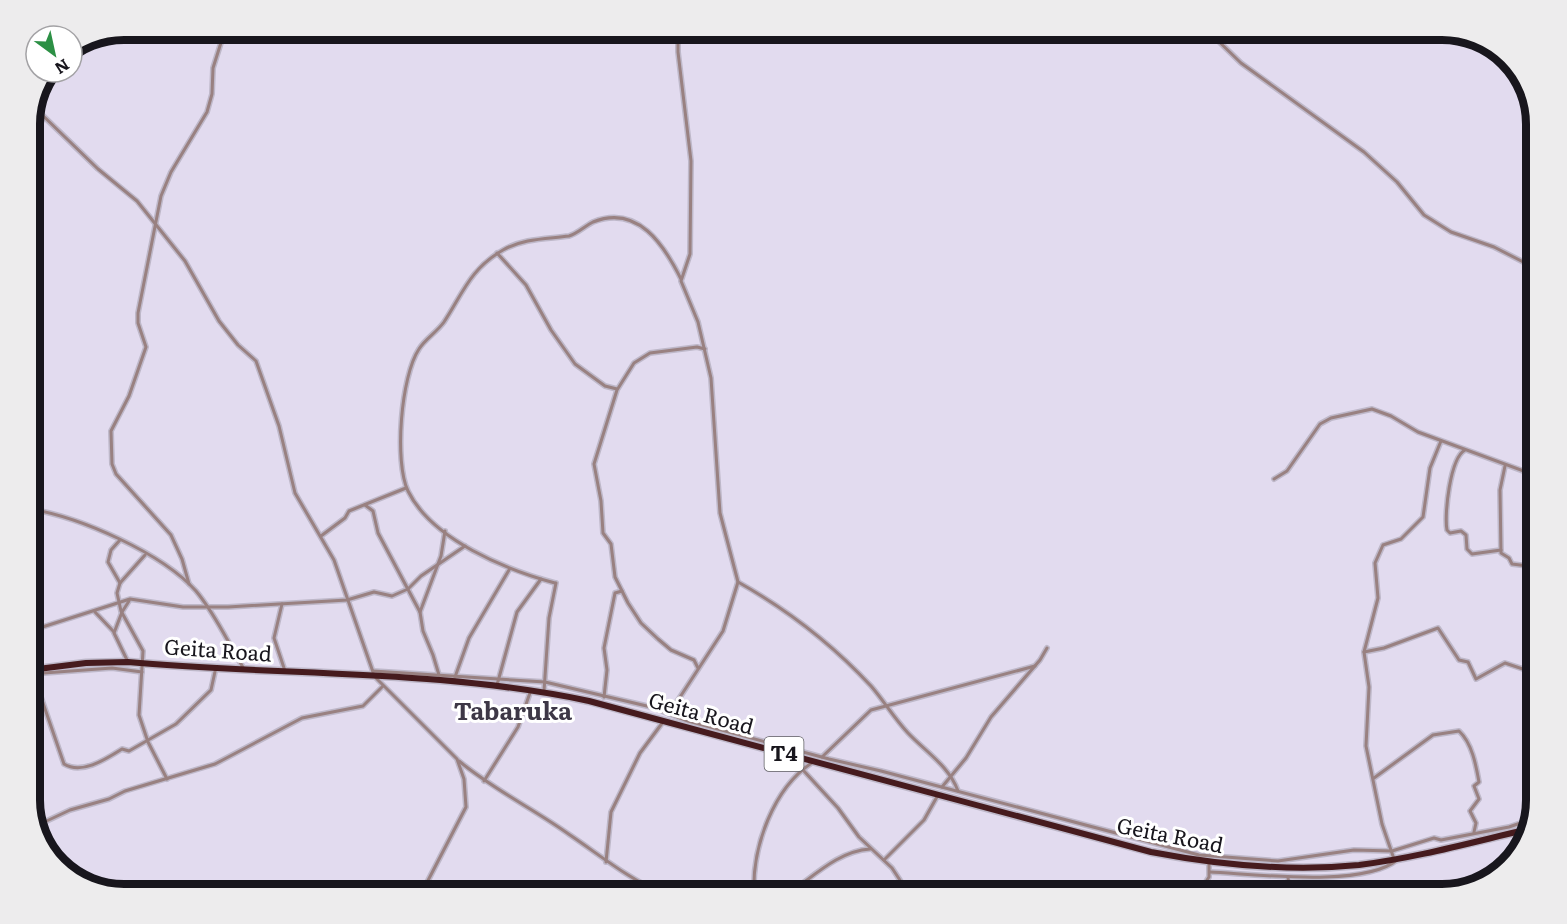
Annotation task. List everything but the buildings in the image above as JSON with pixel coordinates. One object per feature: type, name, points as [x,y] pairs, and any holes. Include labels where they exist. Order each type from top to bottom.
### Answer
[{"type":"highway","name":"Geita Road","points":[[41,671],[86,663],[128,662],[498,682],[663,722],[1150,852],[1209,862],[1308,868],[1397,859],[1518,832]]},
{"type":"street","points":[[189,584],[182,559],[171,535],[116,474],[111,464],[111,431],[129,396],[146,346],[138,323],[138,313],[155,224],[166,182],[207,112],[212,94],[213,68],[222,40]]},
{"type":"street","points":[[678,40],[691,161],[690,254],[681,281]]},
{"type":"street","points":[[1218,40],[1241,63],[1364,152],[1396,182],[1424,215],[1451,232],[1494,247],[1526,263]]},
{"type":"street","points":[[42,114],[98,169],[137,201],[185,261],[219,321],[257,363],[279,426],[294,489],[334,560],[374,674],[383,686],[457,759],[484,781],[571,835],[606,862],[645,884]]},
{"type":"street","points":[[544,692],[548,633],[556,583],[509,570],[465,546],[420,508],[407,488],[404,476],[402,420],[417,351],[444,322],[468,279],[498,253],[524,241],[572,235],[594,222],[617,217],[636,224],[659,240],[694,308],[712,384],[720,513],[738,582],[723,631],[669,714]]},
{"type":"street","points":[[498,253],[526,285],[550,330],[575,364],[605,386],[617,389]]},
{"type":"street","points":[[699,669],[694,660],[667,648],[645,627],[622,591],[615,577],[611,544],[603,533],[601,501],[594,464],[617,389],[634,363],[650,353],[697,347],[705,349]]},
{"type":"street","points":[[1274,479],[1287,471],[1317,426],[1331,418],[1375,410],[1391,416],[1413,430],[1526,473]]},
{"type":"street","points":[[1210,872],[1288,878],[1372,871],[1392,864],[1397,859],[1382,824],[1366,746],[1369,687],[1364,652],[1378,598],[1375,563],[1383,545],[1401,539],[1423,517],[1430,468],[1441,441]]},
{"type":"street","points":[[1465,450],[1460,453],[1453,471],[1446,515],[1447,530],[1450,533],[1461,531],[1466,535],[1467,549],[1472,555],[1501,550]]},
{"type":"street","points":[[1505,466],[1500,490],[1502,555],[1509,558],[1512,564],[1526,566]]},
{"type":"street","points":[[321,536],[345,518],[349,511],[407,488]]},
{"type":"street","points":[[365,505],[373,511],[378,533],[420,612],[423,631],[434,655],[439,678]]},
{"type":"street","points":[[41,512],[82,521],[171,569],[189,584],[206,605],[244,669]]},
{"type":"street","points":[[420,612],[444,549],[445,531]]},
{"type":"street","points":[[108,534],[114,546]]},
{"type":"street","points":[[120,540],[114,546],[108,562],[120,583]]},
{"type":"street","points":[[41,628],[130,599],[183,607],[206,605],[228,607],[347,600],[374,592],[392,596],[408,589],[465,546]]},
{"type":"street","points":[[146,555],[120,583],[117,593],[122,612],[140,642],[143,663],[139,715],[148,742],[167,779]]},
{"type":"street","points":[[454,679],[469,638],[509,570]]},
{"type":"street","points":[[541,579],[517,612],[498,682],[545,682],[1199,855],[1269,861],[1348,850],[1392,851],[1434,838],[1441,840],[1473,834],[1524,821]]},
{"type":"street","points":[[738,582],[789,613],[820,637],[886,705],[905,730],[951,776],[958,792]]},
{"type":"street","points":[[604,697],[607,670],[604,648],[615,593],[622,591]]},
{"type":"street","points":[[114,633],[130,599]]},
{"type":"street","points":[[282,604],[274,638],[285,671]]},
{"type":"street","points":[[95,612],[114,633],[128,662]]},
{"type":"street","points":[[1364,652],[1384,648],[1438,628],[1459,660],[1468,662],[1476,679],[1505,663],[1526,670]]},
{"type":"street","points":[[942,787],[966,758],[990,717],[1035,666],[1047,648]]},
{"type":"street","points":[[822,757],[871,710],[1035,666]]},
{"type":"street","points":[[41,700],[65,765],[89,767],[121,750],[127,752],[148,742],[176,724],[211,690],[216,667]]},
{"type":"street","points":[[41,672],[112,668],[142,672]]},
{"type":"street","points":[[44,823],[81,806],[232,757],[302,718],[363,706],[383,686]]},
{"type":"street","points":[[484,781],[518,727],[531,690]]},
{"type":"street","points":[[606,862],[611,812],[640,753],[663,722]]},
{"type":"street","points":[[1373,779],[1433,735],[1460,732],[1474,758],[1479,782],[1474,786],[1479,799],[1470,811],[1476,825],[1473,834]]},
{"type":"street","points":[[426,884],[466,807],[464,779],[457,759]]},
{"type":"street","points":[[755,884],[758,845],[784,789],[814,762]]},
{"type":"street","points":[[803,770],[838,808],[870,849],[884,860],[902,884]]},
{"type":"street","points":[[884,860],[924,820],[938,795]]},
{"type":"street","points":[[803,884],[823,865],[870,849]]},
{"type":"street","points":[[1203,884],[1210,872],[1209,862]]},
{"type":"street","points":[[1288,878],[1289,884]]},
{"type":"district","name":"Tabaruka","points":[[513,712]]}]
